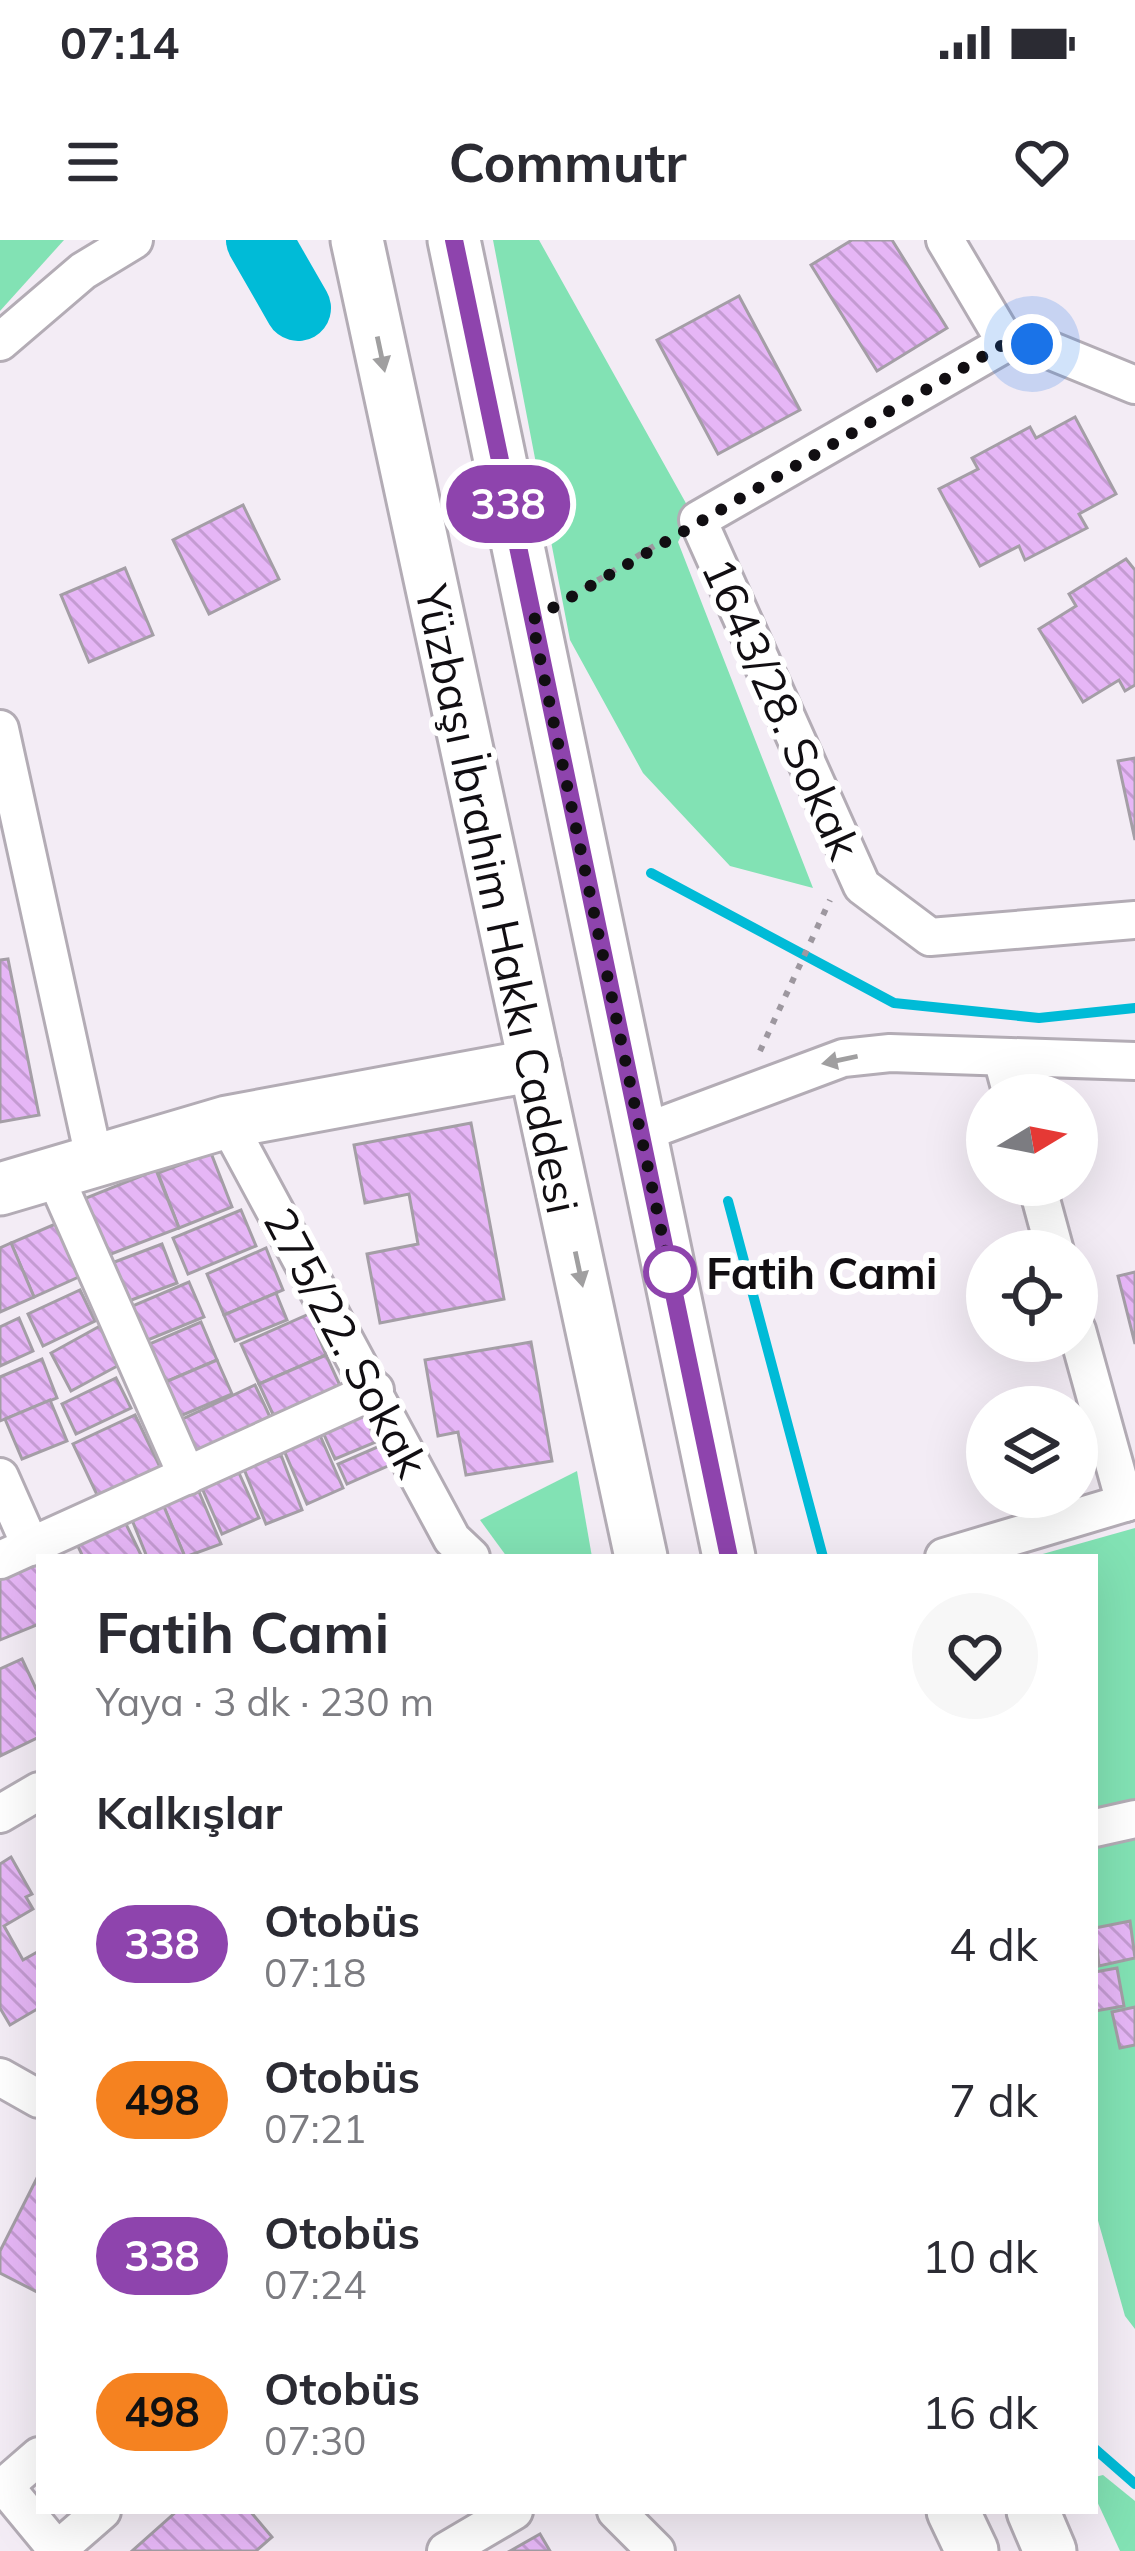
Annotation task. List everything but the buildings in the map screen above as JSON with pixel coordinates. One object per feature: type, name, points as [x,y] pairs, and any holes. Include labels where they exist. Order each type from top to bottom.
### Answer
[{"type":"main road","name":"Yüzbaşı İbrahim Hakkı Caddesi","points":[[357,240],[640,1554]]},
{"type":"main road","name":"Yüzbaşı İbrahim Hakkı Caddesi","points":[[454,240],[728,1554]]},
{"type":"main road","points":[[0,1189],[227,1122],[535,1065]]},
{"type":"main road","points":[[954,2514],[972,2551]]},
{"type":"main road","points":[[1034,2514],[1050,2551]]},
{"type":"street","points":[[0,342],[83,271],[134,240]]},
{"type":"street","points":[[945,240],[1006,343],[1032,344],[1135,385]]},
{"type":"street","name":"1643/28. Sokak","points":[[1006,343],[698,520],[862,886],[930,937],[1135,920]]},
{"type":"street","points":[[0,729],[73,1165],[187,1475]]},
{"type":"street","points":[[642,1133],[843,1058],[890,1053],[1135,1061]]},
{"type":"street","points":[[1002,1058],[1006,1074]]},
{"type":"street","name":"275/22. Sokak","points":[[227,1122],[375,1390],[448,1551]]},
{"type":"street","points":[[954,1554],[1130,1501],[1087,1362]]},
{"type":"street","points":[[0,1477],[15,1554],[375,1390]]},
{"type":"street","points":[[0,1814],[36,1793]]},
{"type":"street","points":[[1098,1827],[1135,1819]]},
{"type":"street","points":[[0,2077],[36,2097]]},
{"type":"street","points":[[36,2459],[3,2489],[58,2551],[99,2514]]},
{"type":"street","points":[[446,2551],[509,2514]]},
{"type":"street","points":[[619,2514],[656,2551]]},
{"type":"path","points":[[532,620],[698,520]]},
{"type":"path","points":[[772,1021],[826,907]]},
{"type":"green space","points":[[0,240],[64,240],[0,311]]},
{"type":"green space","points":[[493,240],[539,240],[692,514],[678,542],[813,888],[730,866],[643,773],[570,640]]},
{"type":"green space","points":[[577,1471],[591,1554],[505,1554],[480,1520]]},
{"type":"green space","points":[[1135,1528],[1135,2329],[1125,2316],[1098,2221],[1098,1554],[1043,1554]]},
{"type":"green space","points":[[1103,2475],[1135,2501],[1135,2551],[1120,2551],[1098,2503],[1098,2476]]},
{"type":"waterway","points":[[259,240],[298,308]]},
{"type":"waterway","points":[[651,873],[894,1003],[1039,1018],[1135,1008]]},
{"type":"waterway","points":[[728,1201],[822,1554]]},
{"type":"waterway","points":[[1098,2452],[1135,2484]]},
{"type":"bus line","name":"338","points":[[454,240],[728,1554]]},
{"type":"place","name":"Fatih Cami","points":[[670,1272]]},
{"type":"route","points":[[670,1272],[532,620],[1006,343],[1032,344]]}]
